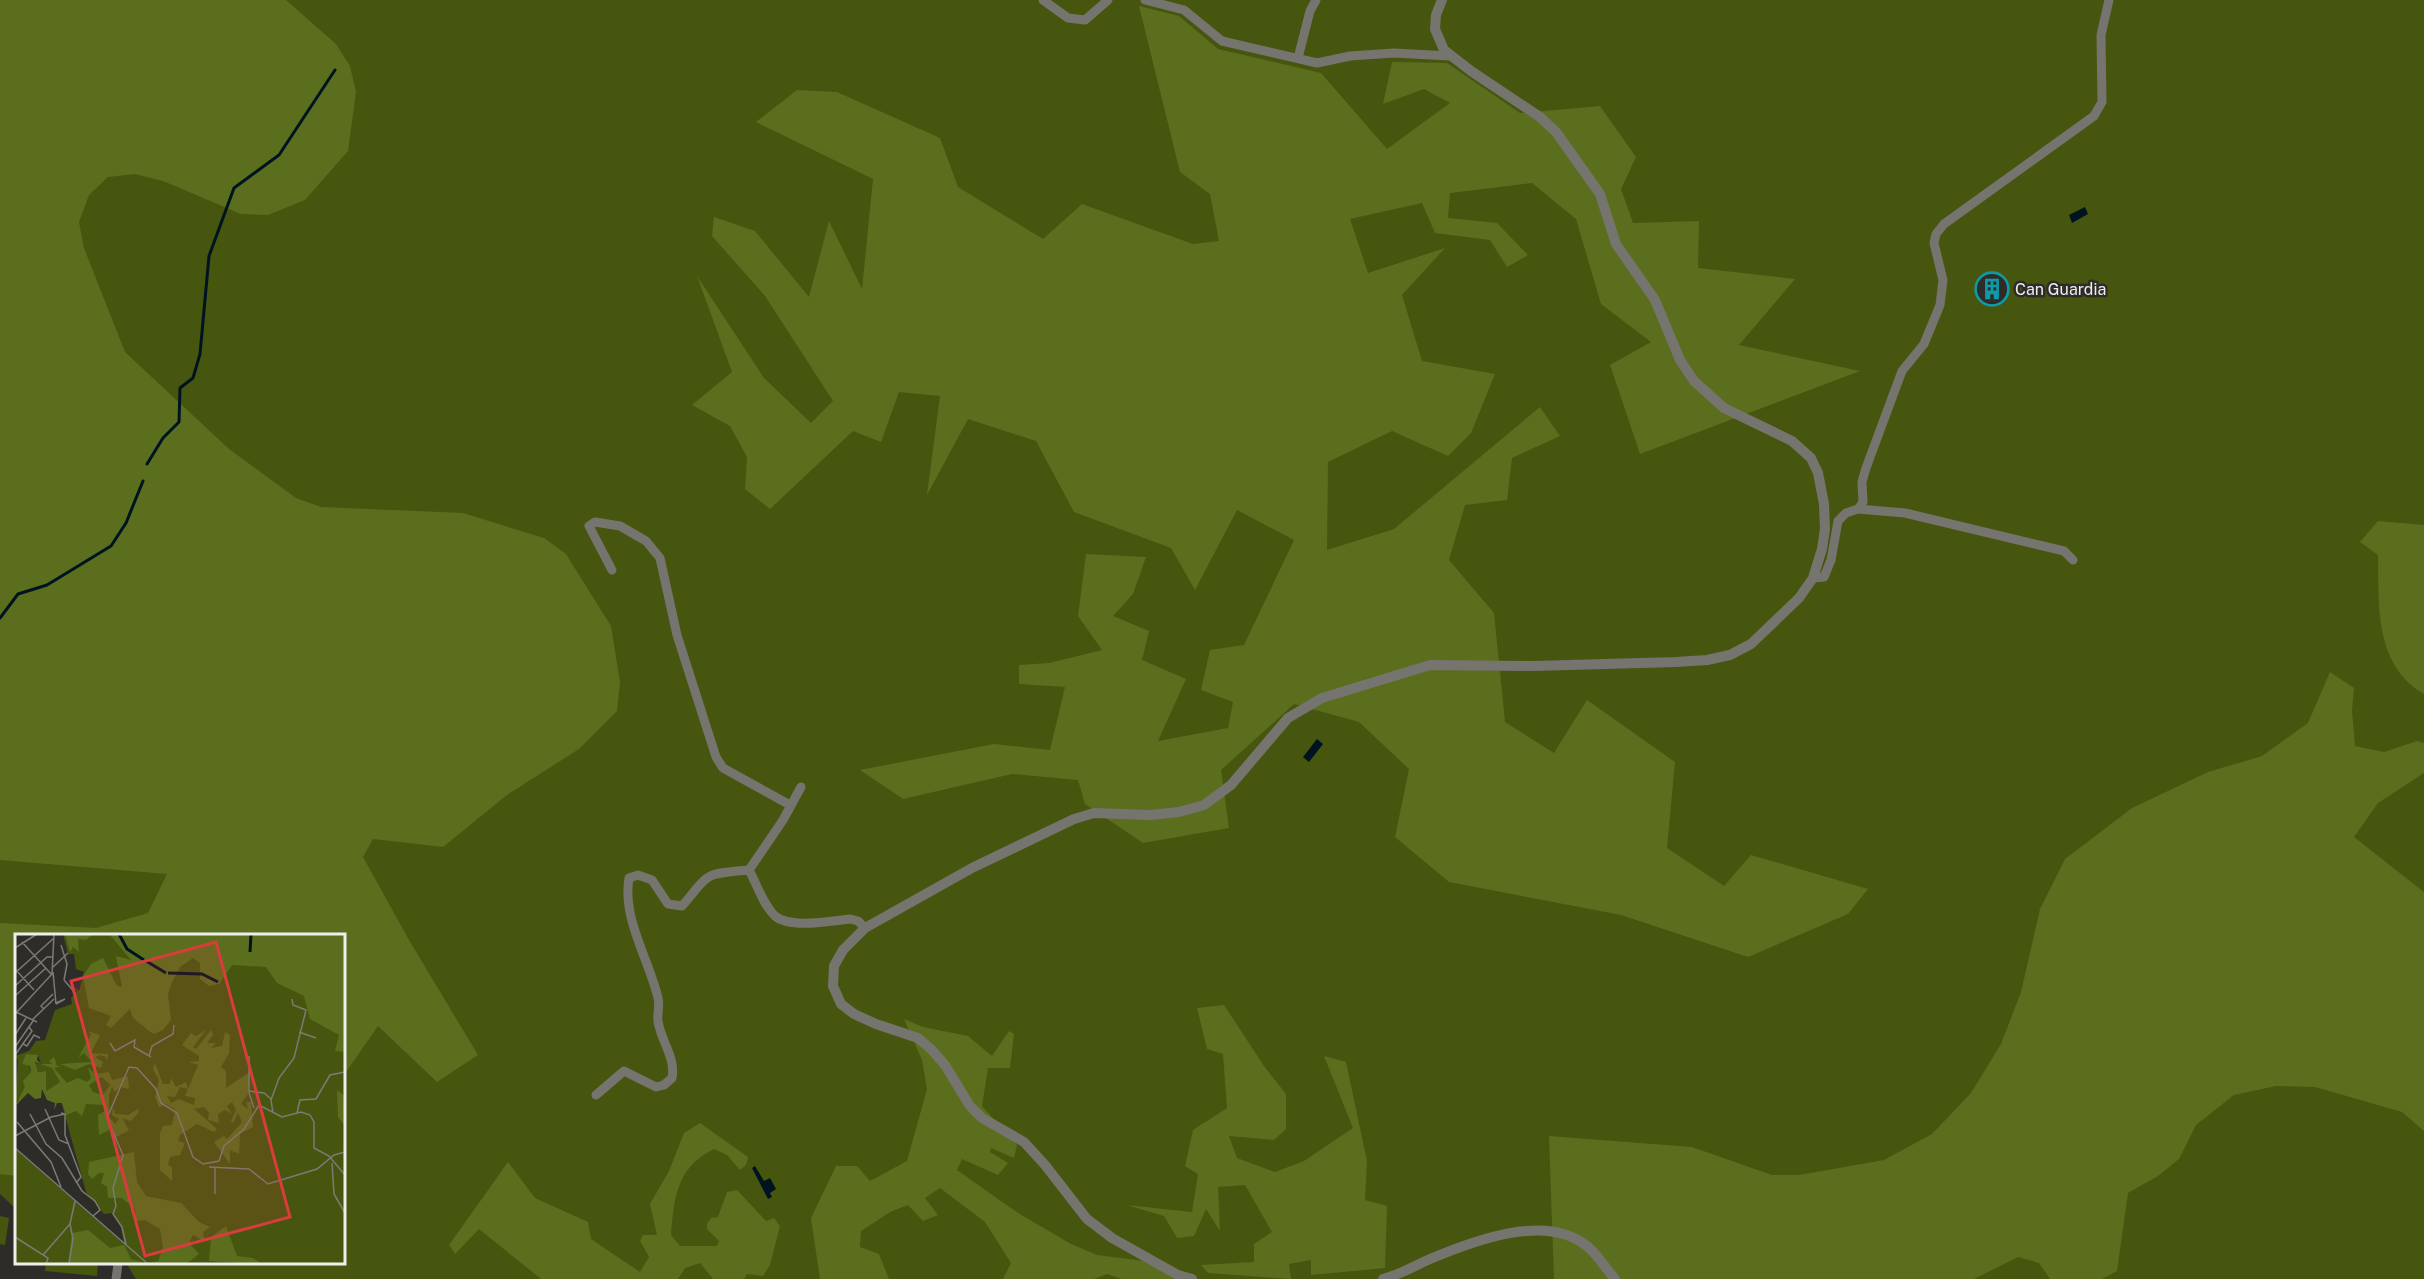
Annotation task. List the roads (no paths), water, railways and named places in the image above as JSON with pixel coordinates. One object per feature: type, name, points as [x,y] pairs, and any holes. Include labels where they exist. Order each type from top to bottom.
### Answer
[{"type":"street","points":[[1043,0],[1068,18],[1085,20],[1108,0]]},
{"type":"street","points":[[1145,0],[1184,10],[1222,40],[1317,63],[1350,56],[1394,53],[1450,56]]},
{"type":"street","points":[[1298,58],[1310,11],[1316,0]]},
{"type":"street","points":[[1192,1279],[1178,1275],[1112,1238],[1087,1219],[1024,1142],[982,1118],[970,1106],[945,1065],[931,1048],[918,1038],[854,1014],[841,1004],[833,986],[834,966],[843,950],[865,928],[972,868],[1074,819],[1094,813],[1150,816],[1179,812],[1204,805],[1231,785],[1288,718],[1322,698],[1430,665],[1533,666],[1676,662],[1718,658],[1742,650],[1785,615],[1813,578],[1820,559],[1825,529],[1820,482],[1811,458],[1792,441],[1725,408],[1700,388],[1680,360],[1655,300],[1616,244],[1600,194],[1556,132],[1540,117],[1450,56],[1440,43],[1435,29],[1436,15],[1442,0]]},
{"type":"street","points":[[1858,509],[1863,502],[1862,482],[1866,468],[1902,371],[1924,344],[1940,305],[1943,280],[1934,250],[1936,234],[1944,224],[2094,116],[2102,102],[2101,35],[2109,0]]},
{"type":"street","points":[[1813,578],[1824,577],[1831,560],[1838,521],[1846,513],[1858,509],[1905,513],[2064,551],[2073,560]]},
{"type":"street","points":[[612,570],[589,526],[595,522],[620,526],[646,541],[660,558],[678,635],[716,757],[723,768],[790,806]]},
{"type":"street","points":[[749,870],[783,820],[801,787]]},
{"type":"street","points":[[749,870],[769,907],[781,920],[798,923],[850,919],[858,921],[865,928]]},
{"type":"street","points":[[596,1095],[624,1071],[656,1087],[664,1085],[672,1078],[674,1067],[658,1021],[658,1000],[627,893],[629,878],[638,874],[651,880],[668,904],[682,906],[704,879],[714,873],[749,870]]},
{"type":"street","points":[[1383,1279],[1476,1240],[1516,1232],[1546,1231],[1569,1235],[1589,1248],[1615,1279]]},
{"type":"street","points":[[116,1279],[118,1264]]},
{"type":"water","points":[[2085,207],[2088,214],[2072,223],[2069,215]]},
{"type":"water","points":[[1317,739],[1323,744],[1309,762],[1303,757]]},
{"type":"water","points":[[755,1166],[764,1181],[770,1178],[776,1189],[770,1193],[772,1197],[768,1199],[752,1168]]},
{"type":"waterway","points":[[147,464],[163,438],[179,422],[180,388],[193,378],[200,354],[209,256],[234,188],[279,155],[335,70]]},
{"type":"waterway","points":[[0,618],[18,594],[47,585],[111,546],[126,523],[143,481]]},
{"type":"place","name":"Can Guardia","points":[[1992,289]]}]
